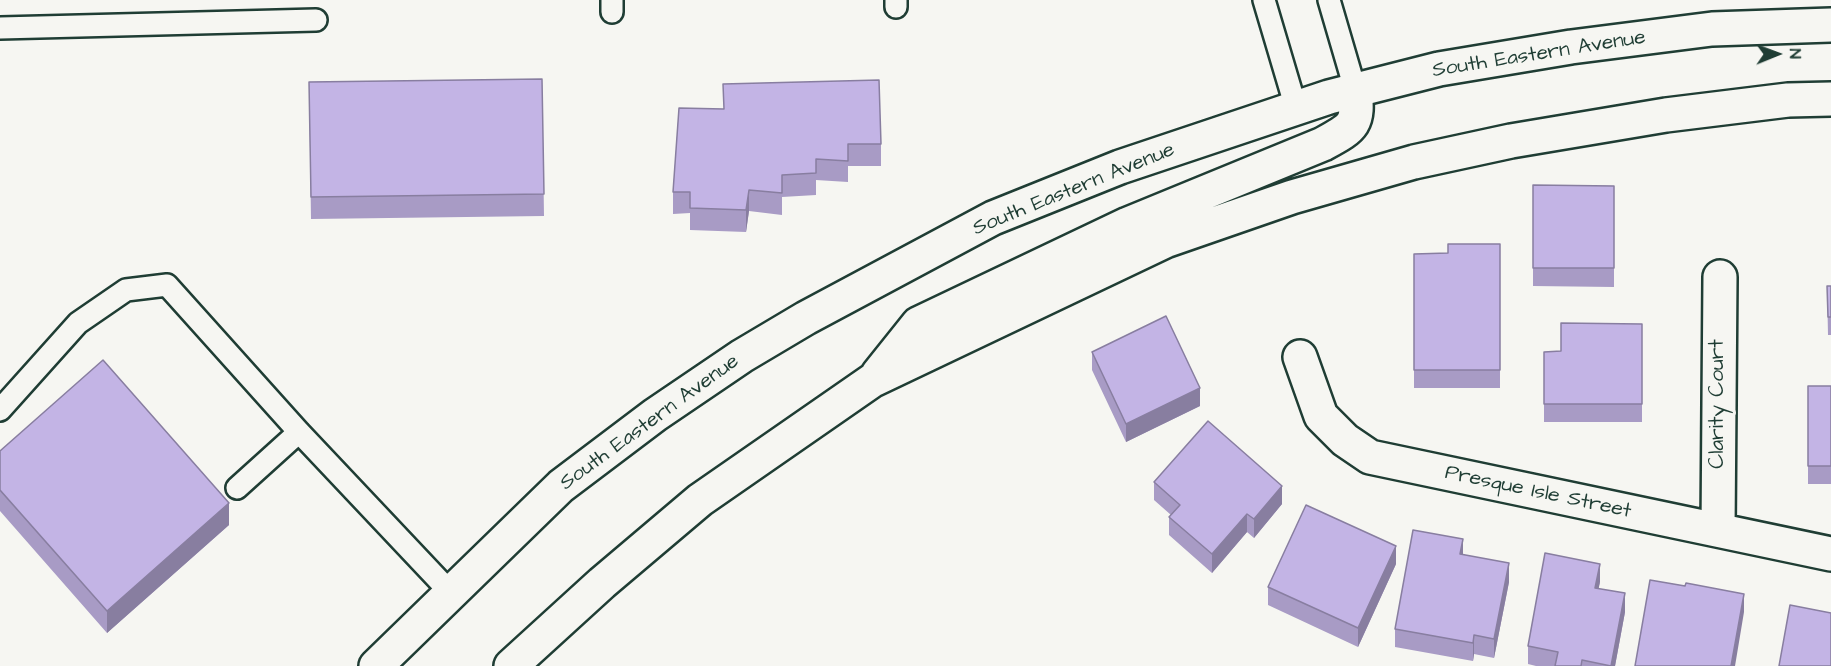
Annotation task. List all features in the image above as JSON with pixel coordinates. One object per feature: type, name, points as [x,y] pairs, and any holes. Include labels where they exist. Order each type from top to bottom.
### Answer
[{"type":"main road","name":"South Eastern Avenue","points":[[376,666],[561,486],[655,415],[742,356],[806,318],[993,218],[1120,166],[1355,89],[1439,69],[1571,47],[1712,28],[1831,25]]},
{"type":"main road","points":[[873,380],[918,324],[1128,224],[1323,144],[1347,131],[1358,114],[1355,89]]},
{"type":"main road","points":[[511,666],[602,583],[700,500],[873,380],[1165,241],[1292,197],[1414,162],[1511,141],[1666,115],[1788,100],[1831,99]]},
{"type":"main road","name":"Clarity Court","points":[[1718,530],[1720,277]]},
{"type":"main road","name":"Presque Isle Street","points":[[1300,357],[1321,416],[1345,440],[1370,457],[1831,554]]},
{"type":"lane","points":[[1264,0],[1296,108]]},
{"type":"lane","points":[[1329,0],[1355,89]]},
{"type":"lane","points":[[0,28],[316,20]]},
{"type":"lane","points":[[0,410],[78,323],[126,290],[167,285],[299,432],[450,592]]},
{"type":"lane","points":[[237,488],[299,432]]},
{"type":"building","points":[[542,79],[544,194],[311,197],[309,82]]},
{"type":"building","points":[[879,80],[881,144],[848,144],[848,161],[816,159],[816,173],[782,175],[782,193],[749,190],[746,210],[690,208],[690,192],[673,192],[679,108],[724,109],[723,84]]},
{"type":"building","points":[[1533,185],[1614,186],[1614,268],[1533,268]]},
{"type":"building","points":[[1448,244],[1500,244],[1500,370],[1414,370],[1414,254],[1448,253]]},
{"type":"building","points":[[1827,286],[1831,286],[1831,317],[1828,317]]},
{"type":"building","points":[[1166,316],[1200,388],[1126,424],[1092,352]]},
{"type":"building","points":[[1561,323],[1642,324],[1642,404],[1544,404],[1544,352],[1561,351]]},
{"type":"building","points":[[103,360],[229,503],[107,611],[0,490],[0,451]]},
{"type":"building","points":[[1808,386],[1831,386],[1831,466],[1808,466]]},
{"type":"building","points":[[1208,421],[1282,486],[1254,519],[1247,514],[1212,554],[1169,517],[1180,505],[1154,482]]},
{"type":"building","points":[[1306,505],[1396,546],[1358,628],[1268,587]]},
{"type":"building","points":[[1413,530],[1463,539],[1460,554],[1509,563],[1494,639],[1474,635],[1473,643],[1395,629]]},
{"type":"building","points":[[1545,553],[1600,564],[1595,588],[1625,593],[1611,666],[1582,660],[1581,666],[1555,666],[1558,652],[1528,646]]},
{"type":"building","points":[[1650,580],[1685,586],[1686,583],[1744,594],[1731,666],[1635,666]]},
{"type":"building","points":[[1790,605],[1831,613],[1831,666],[1779,666]]}]
